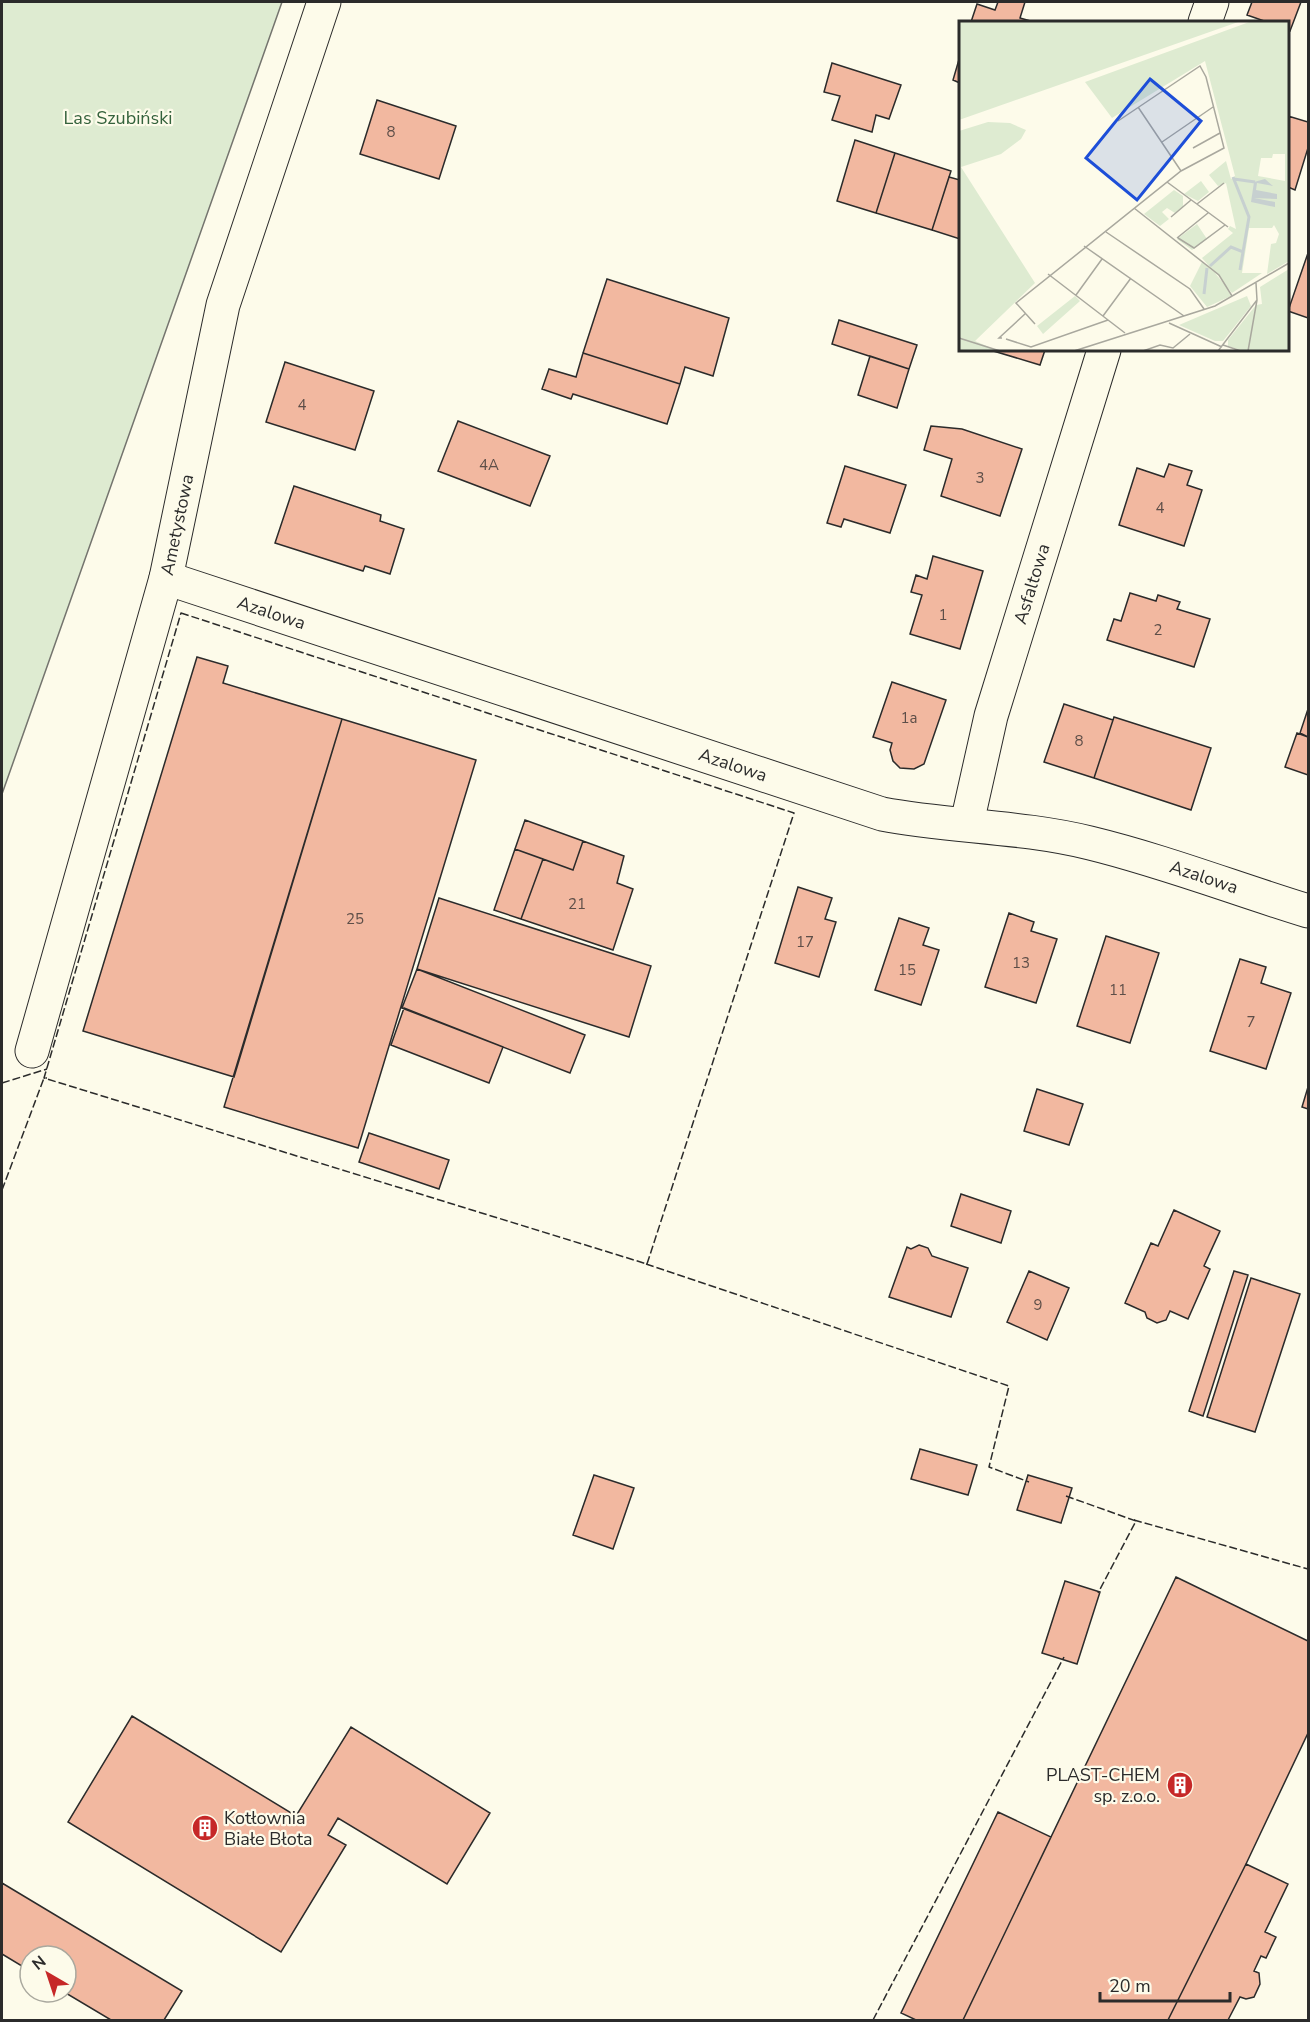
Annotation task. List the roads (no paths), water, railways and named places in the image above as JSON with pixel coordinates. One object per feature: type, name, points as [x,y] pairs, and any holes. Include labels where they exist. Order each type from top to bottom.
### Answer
[{"type":"street","name":"Ametystowa","points":[[32,1051],[166,578],[223,305],[324,2]]},
{"type":"street","points":[[1205,21],[1212,2]]},
{"type":"street","name":"Asfaltowa","points":[[967,823],[991,716],[1104,351]]},
{"type":"street","name":"Azalowa","points":[[166,578],[882,814],[923,822],[967,823],[1090,843],[1308,911]]},
{"type":"place","name":"PLAST-CHEM sp. z.o.o.","points":[[1180,1785]]},
{"type":"place","name":"Kotłownia Białe Błota","points":[[205,1828]]},
{"type":"park label","name":"Las Szubiński","points":[[118,118]]}]
